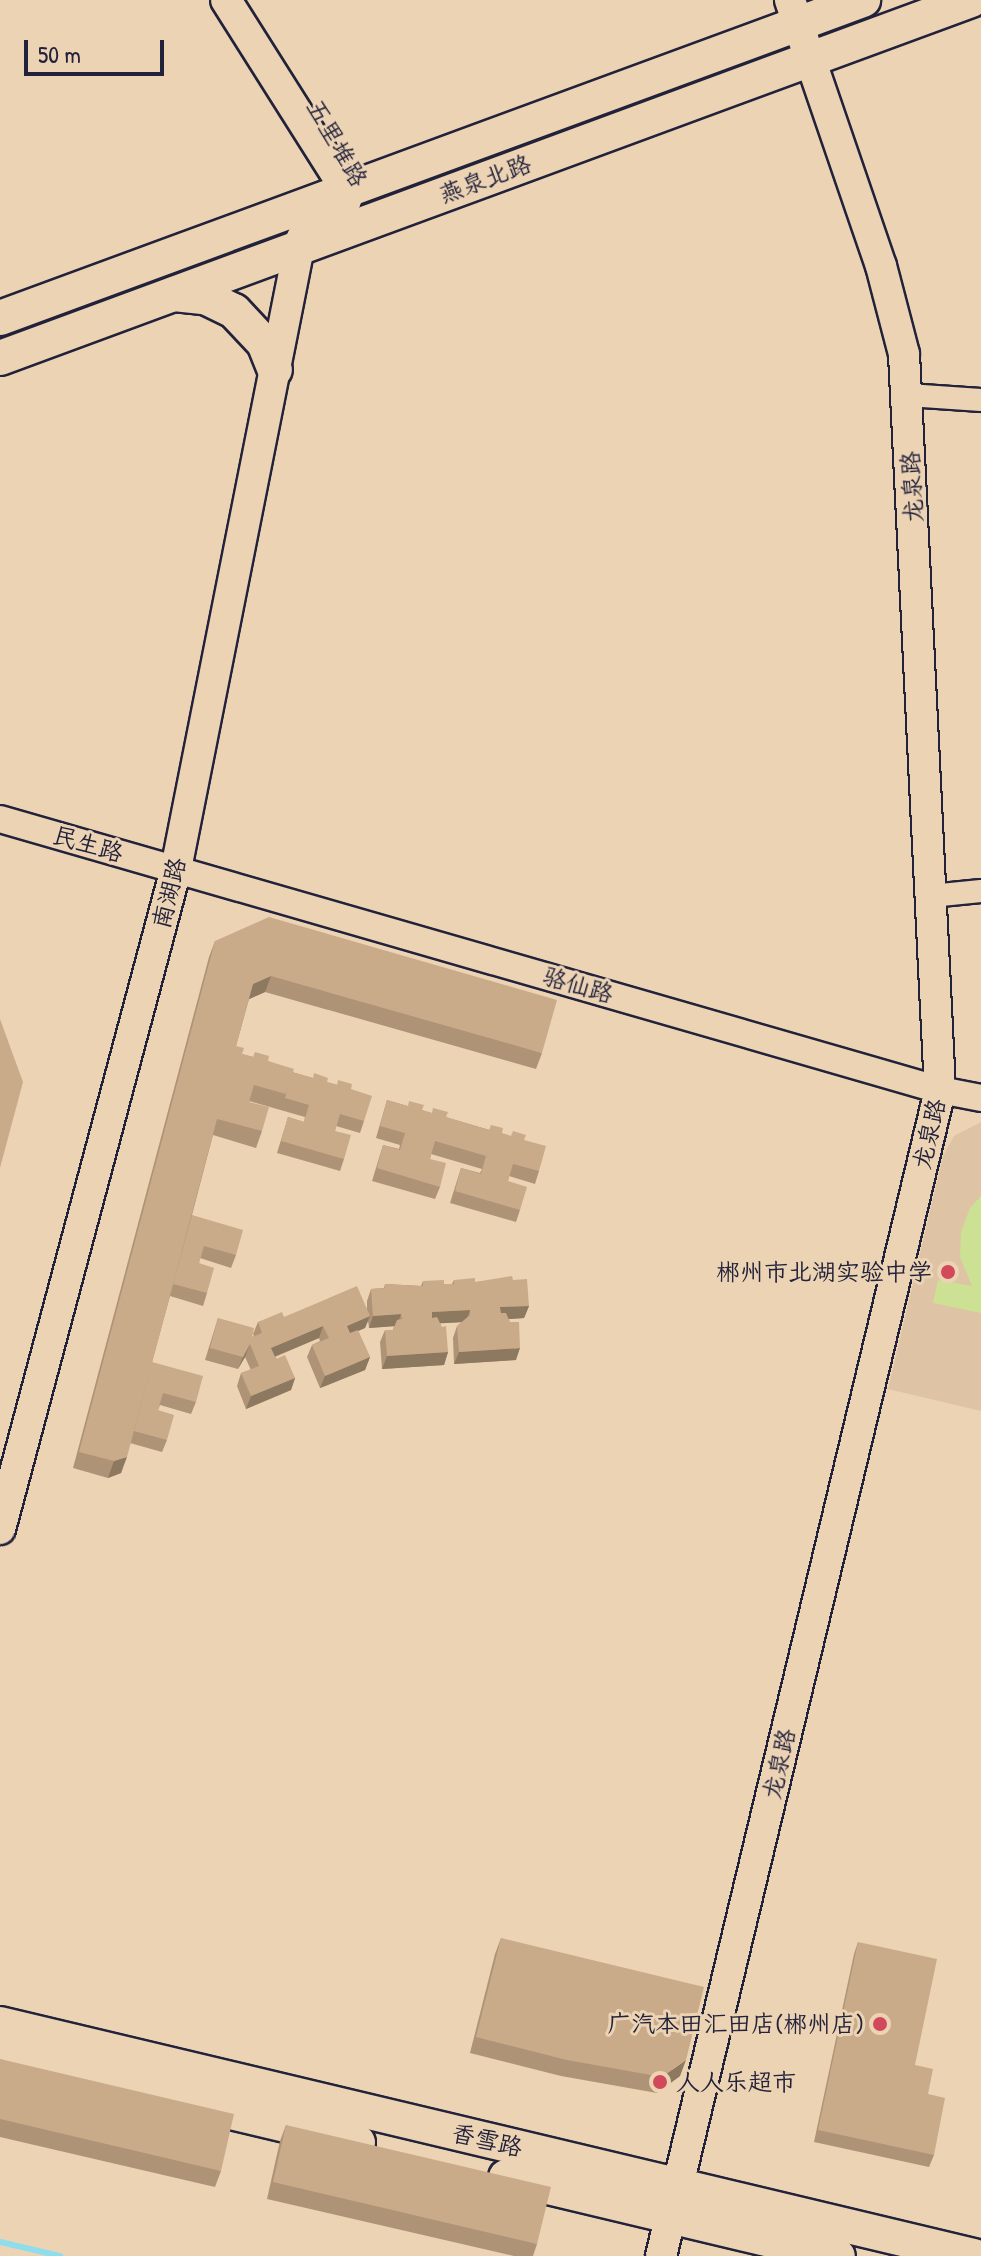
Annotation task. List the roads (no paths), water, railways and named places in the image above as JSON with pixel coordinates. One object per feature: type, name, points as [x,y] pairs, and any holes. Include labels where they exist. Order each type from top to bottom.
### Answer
[{"type":"main road","name":"五里堆路","points":[[226,0],[356,186],[367,196],[361,207],[306,232],[299,248]]},
{"type":"main road","name":"五里堆路","points":[[249,0],[356,186]]},
{"type":"main road","name":"燕泉北路","points":[[0,318],[356,186],[794,12],[863,0]]},
{"type":"main road","name":"燕泉北路","points":[[0,358],[971,0]]},
{"type":"main road","name":"龙泉路","points":[[661,2256],[940,1090],[908,395],[894,308],[794,12]]},
{"type":"main road","name":"南湖路","points":[[0,1529],[176,869],[299,248]]},
{"type":"main road","points":[[173,294],[205,297],[234,311],[264,343],[275,370]]},
{"type":"main road","name":"香雪路","points":[[0,2024],[674,2201],[838,2256]]},
{"type":"main road","name":"香雪路","points":[[0,2057],[674,2201],[974,2256]]},
{"type":"street","points":[[908,395],[981,400]]},
{"type":"street","name":"民生路","points":[[0,819],[176,869]]},
{"type":"street","name":"骆仙路","points":[[176,869],[940,1090],[981,1098]]},
{"type":"street","points":[[931,896],[981,891]]},
{"type":"waterway","points":[[0,2242],[60,2256]]},
{"type":"place","name":"郴州市北湖实验中学","points":[[948,1272]]},
{"type":"place","name":"广汽本田汇田店(郴州店)","points":[[880,2024]]},
{"type":"place","name":"人人乐超市","points":[[660,2082]]}]
